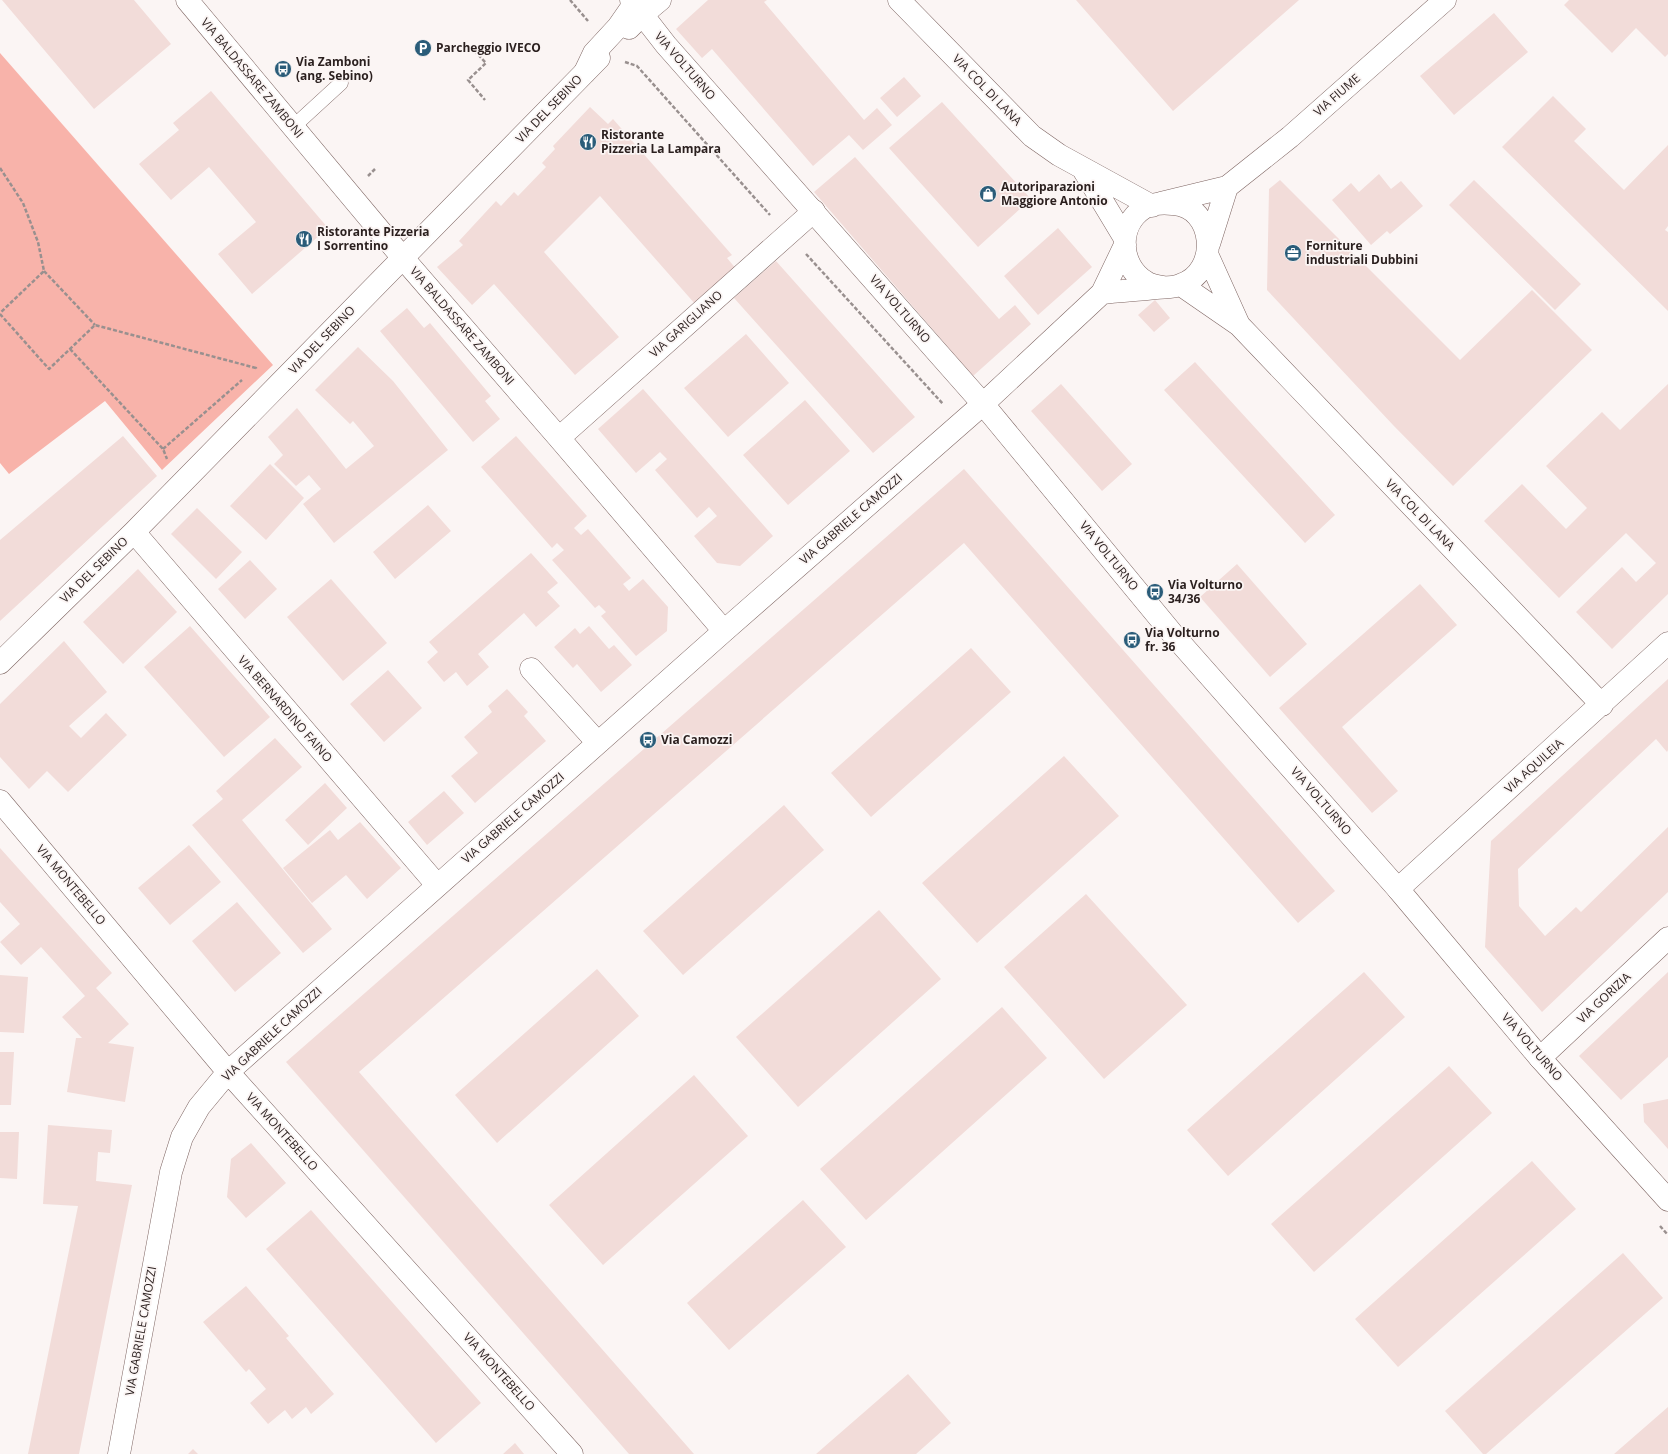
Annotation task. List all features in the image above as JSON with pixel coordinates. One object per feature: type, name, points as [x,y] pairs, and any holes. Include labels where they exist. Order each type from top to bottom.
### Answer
[{"type":"street","name":"VIA BALDASSARE ZAMBONI","points":[[187,0],[402,257],[724,631]]},
{"type":"street","points":[[636,6],[660,0]]},
{"type":"street","name":"VIA COL DI LANA","points":[[899,0],[1032,136],[1059,155],[1083,169],[1156,204]]},
{"type":"street","name":"VIA FIUME","points":[[1156,204],[1227,187],[1290,137],[1445,0]]},
{"type":"street","name":"VIA DEL SEBINO","points":[[0,663],[134,532],[585,72],[636,6]]},
{"type":"street","name":"VIA VOLTURNO","points":[[636,6],[666,45],[983,404],[1176,638],[1398,889],[1540,1058],[1668,1200]]},
{"type":"street","name":"VIA COL DI LANA","points":[[1083,169],[1124,241]]},
{"type":"street","points":[[1102,293],[1172,286],[1196,276],[1206,261],[1208,249],[1227,187]]},
{"type":"street","points":[[1172,286],[1146,282],[1132,270],[1125,254],[1124,241],[1131,221],[1144,208],[1156,204],[1179,204],[1194,212],[1205,227],[1208,249]]},
{"type":"street","name":"VIA GARIGLIANO","points":[[559,438],[814,211]]},
{"type":"street","name":"VIA GABRIELE CAMOZZI","points":[[119,1454],[171,1172],[182,1137],[199,1107],[228,1072],[724,631],[983,404],[1102,293],[1124,241]]},
{"type":"street","name":"VIA COL DI LANA","points":[[1208,249],[1239,325]]},
{"type":"street","name":"VIA COL DI LANA","points":[[1172,286],[1239,325],[1602,705]]},
{"type":"street","name":"VIA BERNARDINO FAINO","points":[[134,532],[437,885]]},
{"type":"street","name":"VIA AQUILEIA","points":[[1398,889],[1602,705],[1668,643]]},
{"type":"street","points":[[531,669],[598,743]]},
{"type":"street","name":"VIA MONTEBELLO","points":[[0,801],[228,1072],[572,1454]]},
{"type":"street","name":"VIA GORIZIA","points":[[1540,1058],[1668,938]]},
{"type":"lane","points":[[293,127],[341,83]]},
{"type":"path","points":[[570,0],[583,15]]},
{"type":"path","points":[[470,46],[486,63],[468,80],[486,100]]},
{"type":"path","points":[[0,168],[23,203],[38,242],[44,271],[95,325],[256,368],[251,373]]},
{"type":"path","points":[[44,271],[0,313],[49,369],[95,325]]},
{"type":"path","points":[[70,349],[163,449],[168,461]]},
{"type":"path","points":[[163,449],[245,378]]},
{"type":"shaded area","points":[[0,53],[273,365],[162,470],[105,401],[9,474],[0,463]]},
{"type":"building","points":[[2,0],[134,0],[171,44],[94,109]]},
{"type":"building","points":[[708,0],[767,0],[764,2],[864,120],[877,108],[892,125],[863,150],[849,135],[813,166],[712,49],[702,58],[676,29]]},
{"type":"building","points":[[1076,0],[1299,0],[1173,111]]},
{"type":"building","points":[[1569,0],[1668,0],[1668,54],[1665,57],[1636,28],[1612,53],[1564,5]]},
{"type":"building","points":[[1494,13],[1528,52],[1454,115],[1420,76]]},
{"type":"building","points":[[904,77],[921,96],[897,117],[880,98]]},
{"type":"building","points":[[211,91],[328,228],[252,294],[218,254],[256,222],[209,167],[171,200],[139,164],[179,130],[173,123]]},
{"type":"building","points":[[1553,96],[1586,129],[1574,141],[1624,190],[1668,145],[1668,226],[1665,230],[1668,232],[1668,311],[1502,147]]},
{"type":"building","points":[[942,102],[1031,199],[978,247],[889,148]]},
{"type":"building","points":[[590,107],[608,124],[613,119],[732,255],[727,258],[737,270],[696,305],[600,196],[544,252],[619,337],[575,375],[494,284],[472,305],[437,267],[463,245],[459,241],[496,201],[501,206],[514,192],[518,196],[546,167],[542,163],[555,149],[553,146]]},
{"type":"building","points":[[855,157],[999,319],[1015,305],[1031,324],[973,376],[814,192]]},
{"type":"building","points":[[1379,174],[1391,189],[1401,181],[1423,206],[1390,234],[1387,231],[1371,245],[1332,200],[1351,183],[1359,192]]},
{"type":"building","points":[[1280,180],[1460,360],[1532,290],[1592,350],[1453,486],[1393,425],[1267,290],[1269,189]]},
{"type":"building","points":[[1474,180],[1581,284],[1555,310],[1449,205]]},
{"type":"building","points":[[1058,228],[1092,267],[1038,315],[1004,276]]},
{"type":"building","points":[[776,261],[915,417],[873,453],[734,298]]},
{"type":"building","points":[[1155,300],[1170,318],[1154,332],[1138,315]]},
{"type":"building","points":[[407,308],[424,328],[430,323],[491,396],[485,401],[500,419],[473,442],[380,331]]},
{"type":"building","points":[[746,334],[789,383],[728,437],[684,388]]},
{"type":"building","points":[[358,347],[393,381],[448,450],[334,543],[303,504],[321,489],[309,475],[296,486],[274,464],[283,455],[268,437],[297,408],[346,469],[374,446],[353,421],[350,424],[315,390]]},
{"type":"building","points":[[1195,362],[1335,515],[1305,543],[1164,390]]},
{"type":"building","points":[[1061,384],[1132,464],[1102,491],[1031,411]]},
{"type":"building","points":[[1668,384],[1668,594],[1612,649],[1576,612],[1622,567],[1636,582],[1656,563],[1626,533],[1559,598],[1484,521],[1522,484],[1566,529],[1587,508],[1546,466],[1602,412],[1620,430]]},
{"type":"building","points":[[643,389],[773,536],[740,566],[717,563],[694,536],[717,516],[709,507],[697,518],[655,470],[667,459],[660,452],[636,473],[598,429]]},
{"type":"building","points":[[805,400],[850,451],[788,505],[743,455]]},
{"type":"building","points":[[123,436],[157,476],[0,621],[0,540]]},
{"type":"building","points":[[516,436],[587,516],[574,528],[581,535],[588,529],[631,578],[623,584],[629,591],[643,579],[668,607],[667,631],[636,656],[601,616],[606,612],[599,605],[595,608],[552,560],[564,550],[557,543],[552,548],[481,467]]},
{"type":"building","points":[[270,464],[304,498],[266,540],[230,506]]},
{"type":"building","points":[[964,469],[1335,891],[1298,923],[964,543],[359,1072],[694,1454],[629,1454],[286,1062]]},
{"type":"building","points":[[428,505],[451,531],[395,579],[373,552]]},
{"type":"building","points":[[197,508],[242,552],[216,579],[171,534]]},
{"type":"building","points":[[531,553],[558,583],[547,592],[560,606],[536,627],[524,613],[478,654],[489,667],[467,686],[456,672],[444,682],[427,662],[438,652],[429,642]]},
{"type":"building","points":[[250,560],[277,589],[245,619],[218,589]]},
{"type":"building","points":[[1237,564],[1307,644],[1270,677],[1200,597]]},
{"type":"building","points":[[138,569],[177,612],[123,664],[83,622]]},
{"type":"building","points":[[331,579],[387,643],[343,681],[287,617]]},
{"type":"building","points":[[1420,584],[1457,625],[1342,727],[1398,791],[1372,813],[1279,708]]},
{"type":"building","points":[[190,626],[270,717],[224,757],[144,667]]},
{"type":"building","points":[[589,626],[609,649],[614,645],[632,665],[601,692],[577,664],[573,668],[554,647],[575,628],[580,634]]},
{"type":"building","points":[[64,641],[107,692],[69,726],[81,738],[106,713],[127,735],[68,792],[47,771],[29,789],[0,757],[0,704]]},
{"type":"building","points":[[971,648],[1011,692],[871,817],[831,773]]},
{"type":"building","points":[[388,670],[422,708],[384,742],[350,704]]},
{"type":"building","points":[[1668,679],[1667,752],[1656,739],[1518,869],[1519,906],[1545,936],[1576,907],[1581,912],[1668,827],[1668,892],[1542,1012],[1485,947],[1491,841]]},
{"type":"building","points":[[507,689],[528,712],[524,716],[546,741],[475,803],[451,776],[478,753],[464,737],[492,712],[488,706]]},
{"type":"building","points":[[275,738],[302,767],[242,820],[332,929],[303,953],[192,825],[223,799],[216,791]]},
{"type":"building","points":[[1064,756],[1119,816],[977,943],[922,883]]},
{"type":"building","points":[[325,783],[347,808],[308,845],[285,820]]},
{"type":"building","points":[[444,791],[464,813],[427,845],[408,822]]},
{"type":"building","points":[[784,805],[824,850],[683,975],[643,931]]},
{"type":"building","points":[[360,822],[401,868],[367,899],[346,875],[312,903],[283,868],[330,830],[338,840]]},
{"type":"building","points":[[189,845],[221,882],[170,925],[138,888]]},
{"type":"building","points":[[0,848],[112,973],[96,988],[129,1024],[108,1043],[134,1047],[125,1102],[67,1092],[76,1038],[82,1038],[62,1017],[85,996],[41,947],[21,965],[0,942],[20,924],[0,902]]},
{"type":"building","points":[[1086,894],[1187,1005],[1104,1079],[1004,967]]},
{"type":"building","points":[[237,902],[281,953],[235,992],[192,941]]},
{"type":"building","points":[[879,910],[941,979],[798,1107],[736,1037]]},
{"type":"building","points":[[597,969],[639,1016],[497,1143],[455,1095]]},
{"type":"building","points":[[1364,972],[1405,1017],[1228,1176],[1187,1130]]},
{"type":"building","points":[[1668,972],[1668,1057],[1621,1100],[1579,1056]]},
{"type":"building","points":[[0,975],[28,977],[24,1033],[0,1032]]},
{"type":"building","points":[[1002,1007],[1047,1058],[866,1220],[820,1169]]},
{"type":"building","points":[[0,1052],[14,1052],[11,1105],[0,1105]]},
{"type":"building","points":[[1449,1066],[1492,1113],[1314,1272],[1271,1224]]},
{"type":"building","points":[[694,1075],[748,1136],[603,1265],[549,1205]]},
{"type":"building","points":[[1668,1099],[1668,1149],[1644,1122],[1643,1104]]},
{"type":"building","points":[[48,1125],[112,1130],[110,1153],[98,1152],[96,1181],[132,1185],[79,1454],[28,1454],[78,1206],[43,1204]]},
{"type":"building","points":[[0,1132],[19,1132],[17,1179],[0,1178]]},
{"type":"building","points":[[251,1143],[286,1183],[246,1218],[227,1197],[231,1159]]},
{"type":"building","points":[[1532,1161],[1576,1209],[1398,1367],[1355,1319]]},
{"type":"building","points":[[803,1200],[846,1247],[729,1350],[687,1303]]},
{"type":"building","points":[[311,1210],[481,1403],[436,1443],[266,1249]]},
{"type":"building","points":[[1623,1253],[1663,1298],[1486,1454],[1483,1454],[1445,1411]]},
{"type":"building","points":[[246,1286],[289,1336],[286,1338],[334,1394],[311,1414],[306,1407],[292,1419],[285,1410],[268,1424],[250,1403],[266,1389],[249,1369],[246,1372],[203,1322]]},
{"type":"building","points":[[908,1374],[951,1423],[916,1454],[816,1454]]},
{"type":"building","points":[[1668,1407],[1668,1454],[1614,1454]]},
{"type":"building","points":[[515,1443],[524,1454],[503,1454]]},
{"type":"building","points":[[193,1449],[198,1454],[188,1454]]},
{"type":"place","name":"Parcheggio IVECO","points":[[423,48]]},
{"type":"place","name":"Via Zamboni (ang. Sebino)","points":[[283,69]]},
{"type":"place","name":"Ristorante Pizzeria La Lampara","points":[[588,142]]},
{"type":"place","name":"Autoriparazioni Maggiore Antonio","points":[[988,194]]},
{"type":"place","name":"Ristorante Pizzeria I Sorrentino","points":[[304,239]]},
{"type":"place","name":"Forniture industriali Dubbini","points":[[1293,253]]},
{"type":"place","name":"Via Volturno 34/36","points":[[1155,592]]},
{"type":"place","name":"Via Volturno fr. 36","points":[[1132,640]]},
{"type":"place","name":"Via Camozzi","points":[[648,740]]}]
